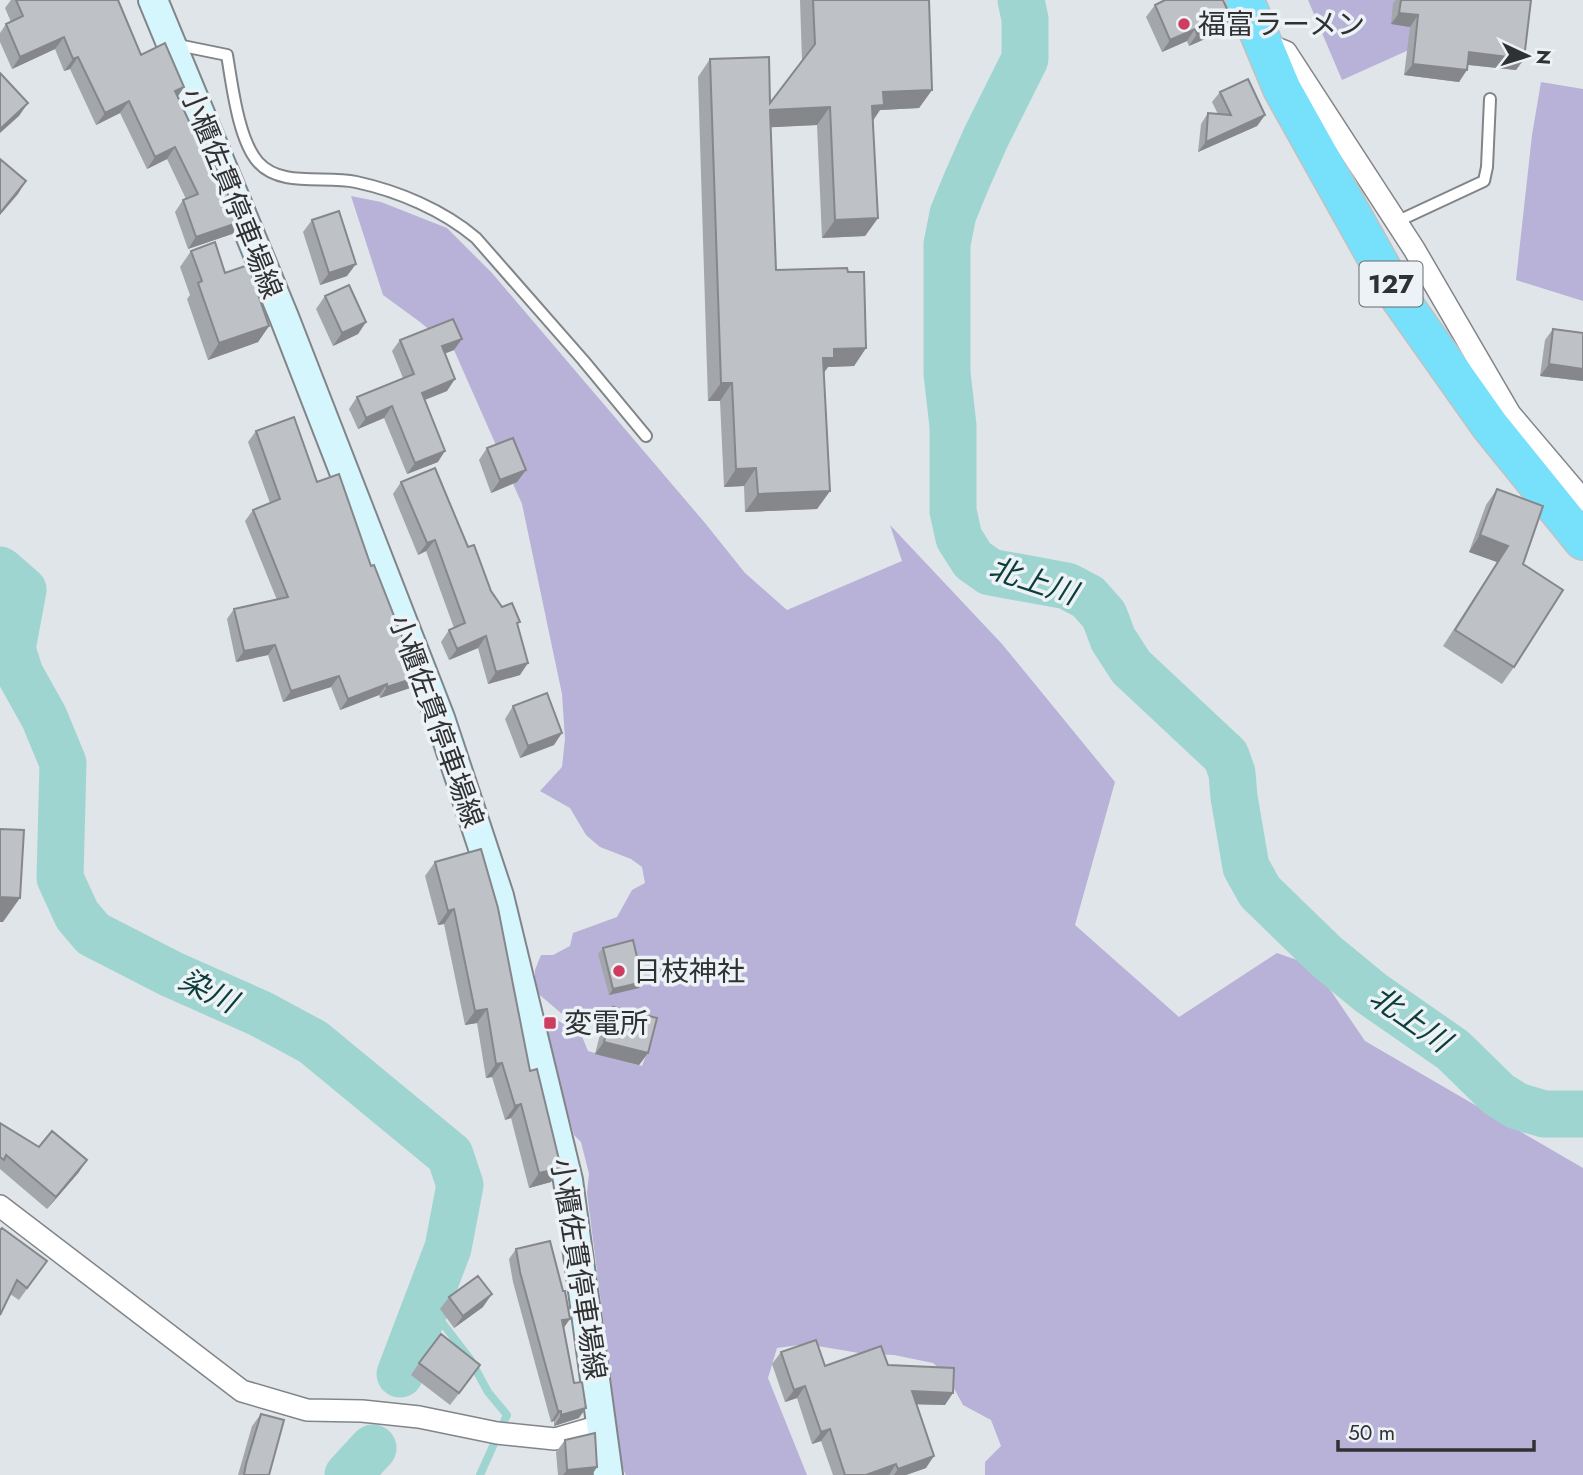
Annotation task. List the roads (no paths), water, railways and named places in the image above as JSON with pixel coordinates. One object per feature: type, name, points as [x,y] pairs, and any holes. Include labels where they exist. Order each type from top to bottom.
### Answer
[{"type":"highway","name":"127","points":[[1245,0],[1282,89],[1396,293],[1490,426],[1583,541]]},
{"type":"main road","name":"小櫃佐貫停車場線","points":[[153,0],[284,317],[440,718],[499,897],[568,1180],[608,1475]]},
{"type":"street","points":[[1261,42],[1286,52],[1396,222],[1510,414],[1583,500]]},
{"type":"street","points":[[0,1206],[242,1391],[307,1410],[362,1410],[419,1417],[497,1433],[555,1439],[603,1425]]},
{"type":"lane","points":[[171,43],[227,55],[234,102],[246,138],[258,162],[274,173],[296,178],[352,181],[372,186],[456,221],[476,238],[539,309],[646,436]]},
{"type":"lane","points":[[1396,222],[1484,181],[1490,99]]},
{"type":"waterway","name":"北上川","points":[[1021,0],[1025,19],[1025,59],[967,180],[953,214],[947,244],[947,373],[953,426],[953,511],[959,538],[973,560],[990,572],[1067,586],[1088,597],[1104,615],[1113,639],[1131,667],[1226,756],[1232,773],[1246,867],[1260,892],[1326,956],[1371,993],[1453,1050],[1498,1094],[1517,1106],[1544,1114],[1583,1114]]},
{"type":"waterway","name":"染川","points":[[0,570],[23,590],[12,649],[20,674],[44,717],[63,763],[60,878],[77,915],[93,934],[171,974],[261,1014],[313,1042],[450,1155],[460,1185],[448,1248],[400,1374]]},
{"type":"waterway","points":[[427,1303],[470,1359],[488,1392],[507,1415],[480,1475]]},
{"type":"waterway","name":"染川","points":[[348,1475],[373,1448]]},
{"type":"place","name":"福富ラーメン","points":[[1184,24]]},
{"type":"place","name":"日枝神社","points":[[619,971]]},
{"type":"place","name":"変電所","points":[[550,1023]]}]
